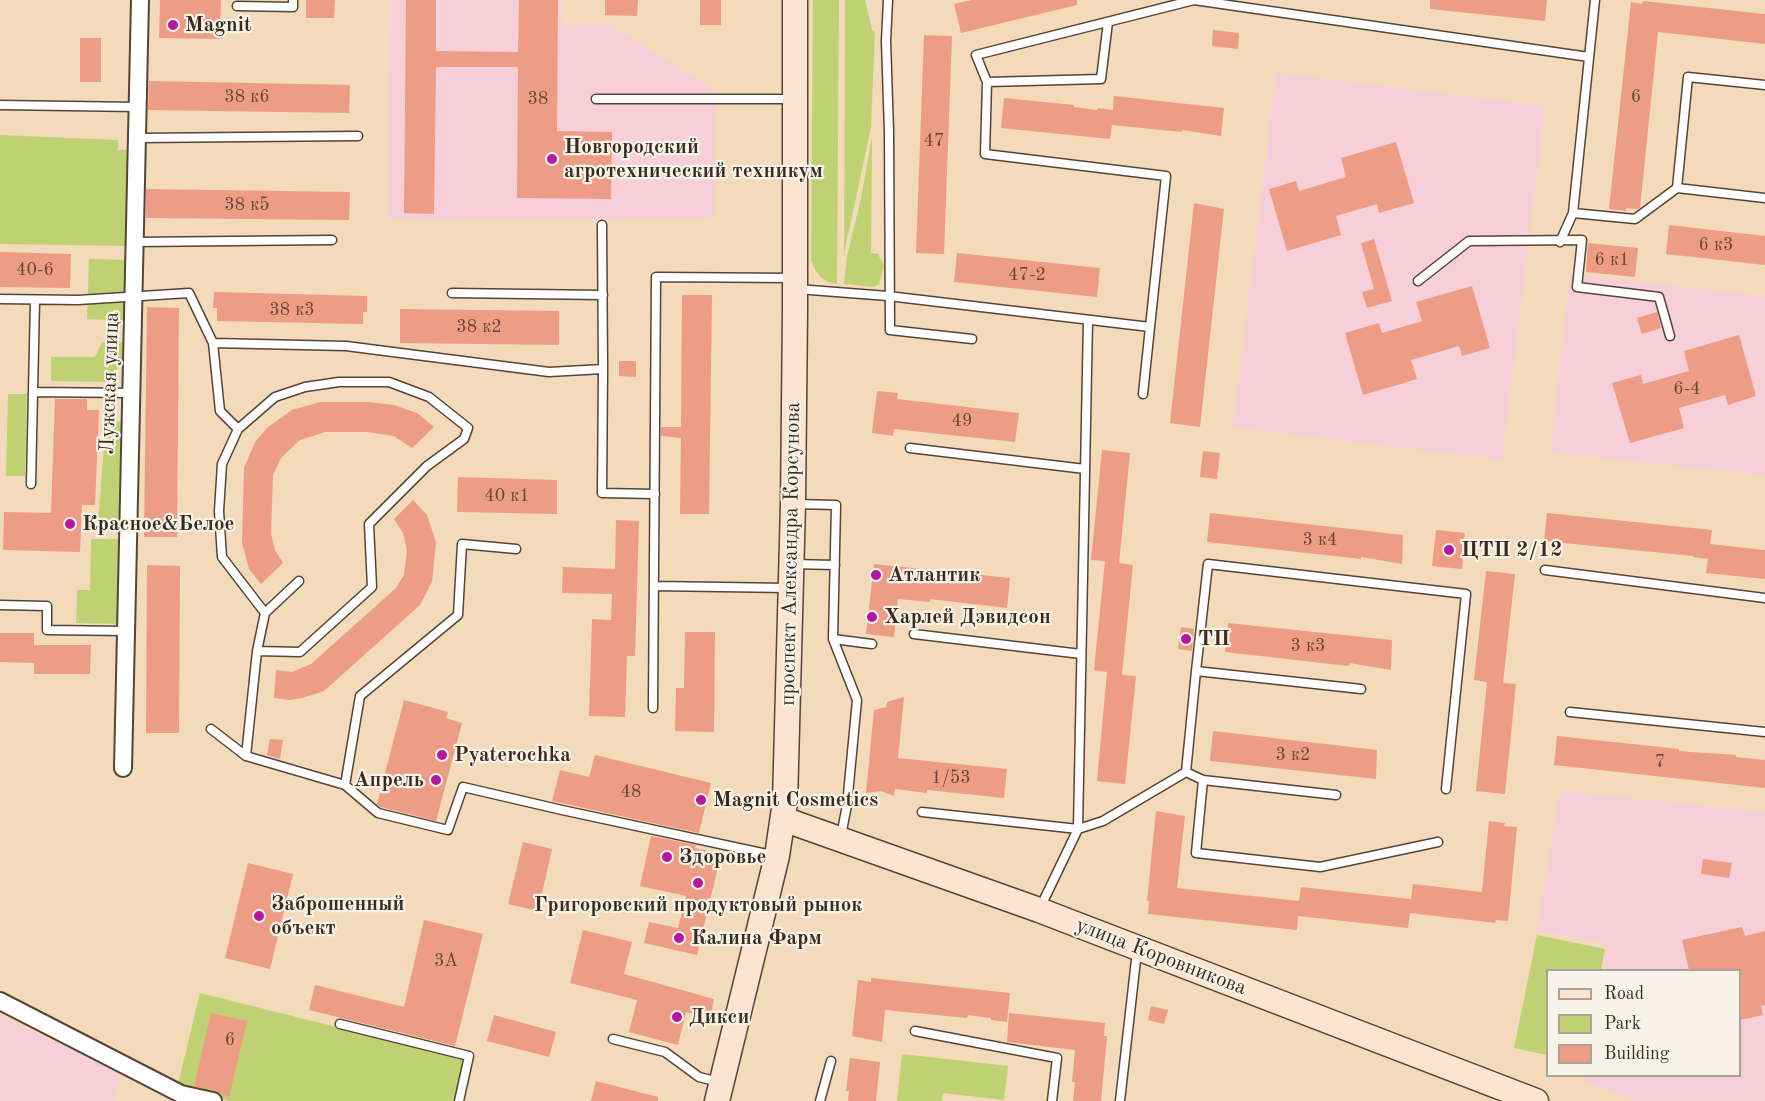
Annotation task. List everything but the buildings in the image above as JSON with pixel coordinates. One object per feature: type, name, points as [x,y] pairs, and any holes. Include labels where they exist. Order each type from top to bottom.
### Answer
[{"type":"street","name":"Лужская улица","points":[[123,768],[140,0]]},
{"type":"street","name":"проспект Александра Корсунова","points":[[719,1092],[777,856],[783,819],[793,504],[795,0]]},
{"type":"street","name":"улица Коровникова","points":[[783,819],[1039,910],[1536,1101]]},
{"type":"street","points":[[0,1001],[181,1094],[213,1101]]},
{"type":"lane","points":[[237,6],[293,7],[293,0]]},
{"type":"lane","points":[[888,0],[886,41],[890,330],[972,339]]},
{"type":"lane","points":[[1143,394],[1166,176],[985,154],[987,82],[975,55],[1194,0],[1589,57]]},
{"type":"lane","points":[[1560,242],[1573,213],[1595,0]]},
{"type":"lane","points":[[987,82],[1101,79],[1108,22]]},
{"type":"lane","points":[[1677,188],[1688,76],[1765,85]]},
{"type":"lane","points":[[596,99],[795,99]]},
{"type":"lane","points":[[0,105],[137,107]]},
{"type":"lane","points":[[137,138],[358,135]]},
{"type":"lane","points":[[1573,213],[1635,219],[1677,188],[1765,198]]},
{"type":"lane","points":[[602,225],[602,493],[655,494]]},
{"type":"lane","points":[[135,242],[332,240]]},
{"type":"lane","points":[[1418,281],[1469,241],[1560,242],[1582,240],[1577,287],[1659,297],[1670,336]]},
{"type":"lane","points":[[653,708],[656,278],[795,283],[1150,327]]},
{"type":"lane","points":[[0,299],[78,300],[189,293],[213,343],[220,411],[238,429]]},
{"type":"lane","points":[[452,293],[603,295]]},
{"type":"lane","points":[[31,484],[35,300]]},
{"type":"lane","points":[[1039,910],[1078,829],[1088,320]]},
{"type":"lane","points":[[213,343],[346,346],[549,372],[603,369]]},
{"type":"lane","points":[[257,651],[300,652],[372,587],[369,524],[427,466],[464,439],[468,428],[429,397],[389,382],[339,382],[304,387],[275,397],[238,429],[222,464],[219,511],[222,557],[265,613]]},
{"type":"lane","points":[[33,392],[131,393]]},
{"type":"lane","points":[[910,448],[1085,469]]},
{"type":"lane","points":[[793,504],[836,505],[833,639],[857,700],[847,805],[840,839]]},
{"type":"lane","points":[[345,785],[360,696],[458,615],[462,544],[516,549]]},
{"type":"lane","points":[[1186,772],[1208,564],[1466,594],[1446,789]]},
{"type":"lane","points":[[654,586],[791,576],[835,565]]},
{"type":"lane","points":[[1545,570],[1765,597]]},
{"type":"lane","points":[[246,756],[257,651],[265,613],[299,581]]},
{"type":"lane","points":[[0,605],[47,606],[47,630],[126,631]]},
{"type":"lane","points":[[914,634],[1081,654]]},
{"type":"lane","points":[[833,639],[872,644]]},
{"type":"lane","points":[[1196,671],[1360,689]]},
{"type":"lane","points":[[1570,712],[1765,732]]},
{"type":"lane","points":[[211,729],[246,756],[345,785],[378,813],[448,830],[463,787],[777,856]]},
{"type":"lane","points":[[922,812],[1078,829],[1103,821],[1186,772]]},
{"type":"lane","points":[[1186,772],[1203,780],[1336,795]]},
{"type":"lane","points":[[1203,780],[1196,853],[1320,867],[1438,842]]},
{"type":"lane","points":[[1120,1101],[1137,947]]},
{"type":"lane","points":[[340,1024],[469,1056],[459,1101]]},
{"type":"lane","points":[[915,1031],[1057,1058],[1052,1101]]},
{"type":"lane","points":[[613,1039],[665,1052],[719,1092]]},
{"type":"lane","points":[[820,1101],[831,1061]]},
{"type":"shaded area","name":"Новгородский агротехнический техникум","points":[[391,0],[561,0],[562,24],[609,24],[716,91],[715,218],[388,219]]},
{"type":"shaded area","points":[[1276,73],[1545,106],[1502,460],[1233,427]]},
{"type":"shaded area","points":[[1570,274],[1765,296],[1765,475],[1550,453]]},
{"type":"shaded area","points":[[1560,791],[1765,812],[1765,1101],[1635,1101],[1583,1080],[1584,1077],[1741,1077],[1741,969],[1603,969],[1608,943],[1536,930]]},
{"type":"shaded area","points":[[0,1015],[121,1074],[113,1101],[0,1101]]},
{"type":"green space","points":[[813,0],[839,0],[837,284],[820,276],[811,260]]},
{"type":"green space","points":[[845,0],[865,0],[872,30],[875,31],[871,127],[844,254]]},
{"type":"green space","points":[[0,135],[118,140],[118,150],[133,150],[129,246],[0,244]]},
{"type":"green space","points":[[872,138],[871,253],[878,254],[884,266],[879,284],[874,287],[844,284],[847,256]]},
{"type":"green space","points":[[89,259],[131,260],[127,321],[87,319]]},
{"type":"green space","points":[[102,342],[130,342],[128,364],[118,367],[111,382],[51,381],[51,357],[95,357]]},
{"type":"green space","points":[[8,394],[27,394],[25,476],[6,476]]},
{"type":"green space","points":[[125,421],[123,522],[98,522],[106,422]]},
{"type":"green space","points":[[91,539],[122,539],[119,624],[76,623],[77,590],[90,590]]},
{"type":"green space","points":[[1537,935],[1605,949],[1601,969],[1546,969],[1546,1055],[1514,1048]]},
{"type":"green space","points":[[200,993],[465,1059],[455,1101],[230,1101],[177,1088]]},
{"type":"green space","points":[[902,1054],[1008,1066],[1004,1100],[943,1093],[942,1101],[897,1101]]},
{"type":"place","name":"Magnit","points":[[173,25]]},
{"type":"place","name":"Новгородский агротехнический техникум","points":[[552,159]]},
{"type":"place","name":"Красное&Белое","points":[[70,524]]},
{"type":"place","name":"ЦТП 2/12","points":[[1449,550]]},
{"type":"place","name":"Атлантик","points":[[876,575]]},
{"type":"place","name":"Харлей Дэвидсон","points":[[872,617]]},
{"type":"place","name":"ТП","points":[[1186,639]]},
{"type":"place","name":"Pyaterochka","points":[[442,755]]},
{"type":"place","name":"Апрель","points":[[436,780]]},
{"type":"place","name":"Magnit Cosmetics","points":[[701,800]]},
{"type":"place","name":"Здоровье","points":[[667,857]]},
{"type":"place","name":"Григоровский продуктовый рынок","points":[[698,883]]},
{"type":"place","name":"Заброшенный объект","points":[[259,916]]},
{"type":"place","name":"Калина Фарм","points":[[679,938]]},
{"type":"place","name":"Дикси","points":[[677,1017]]}]
